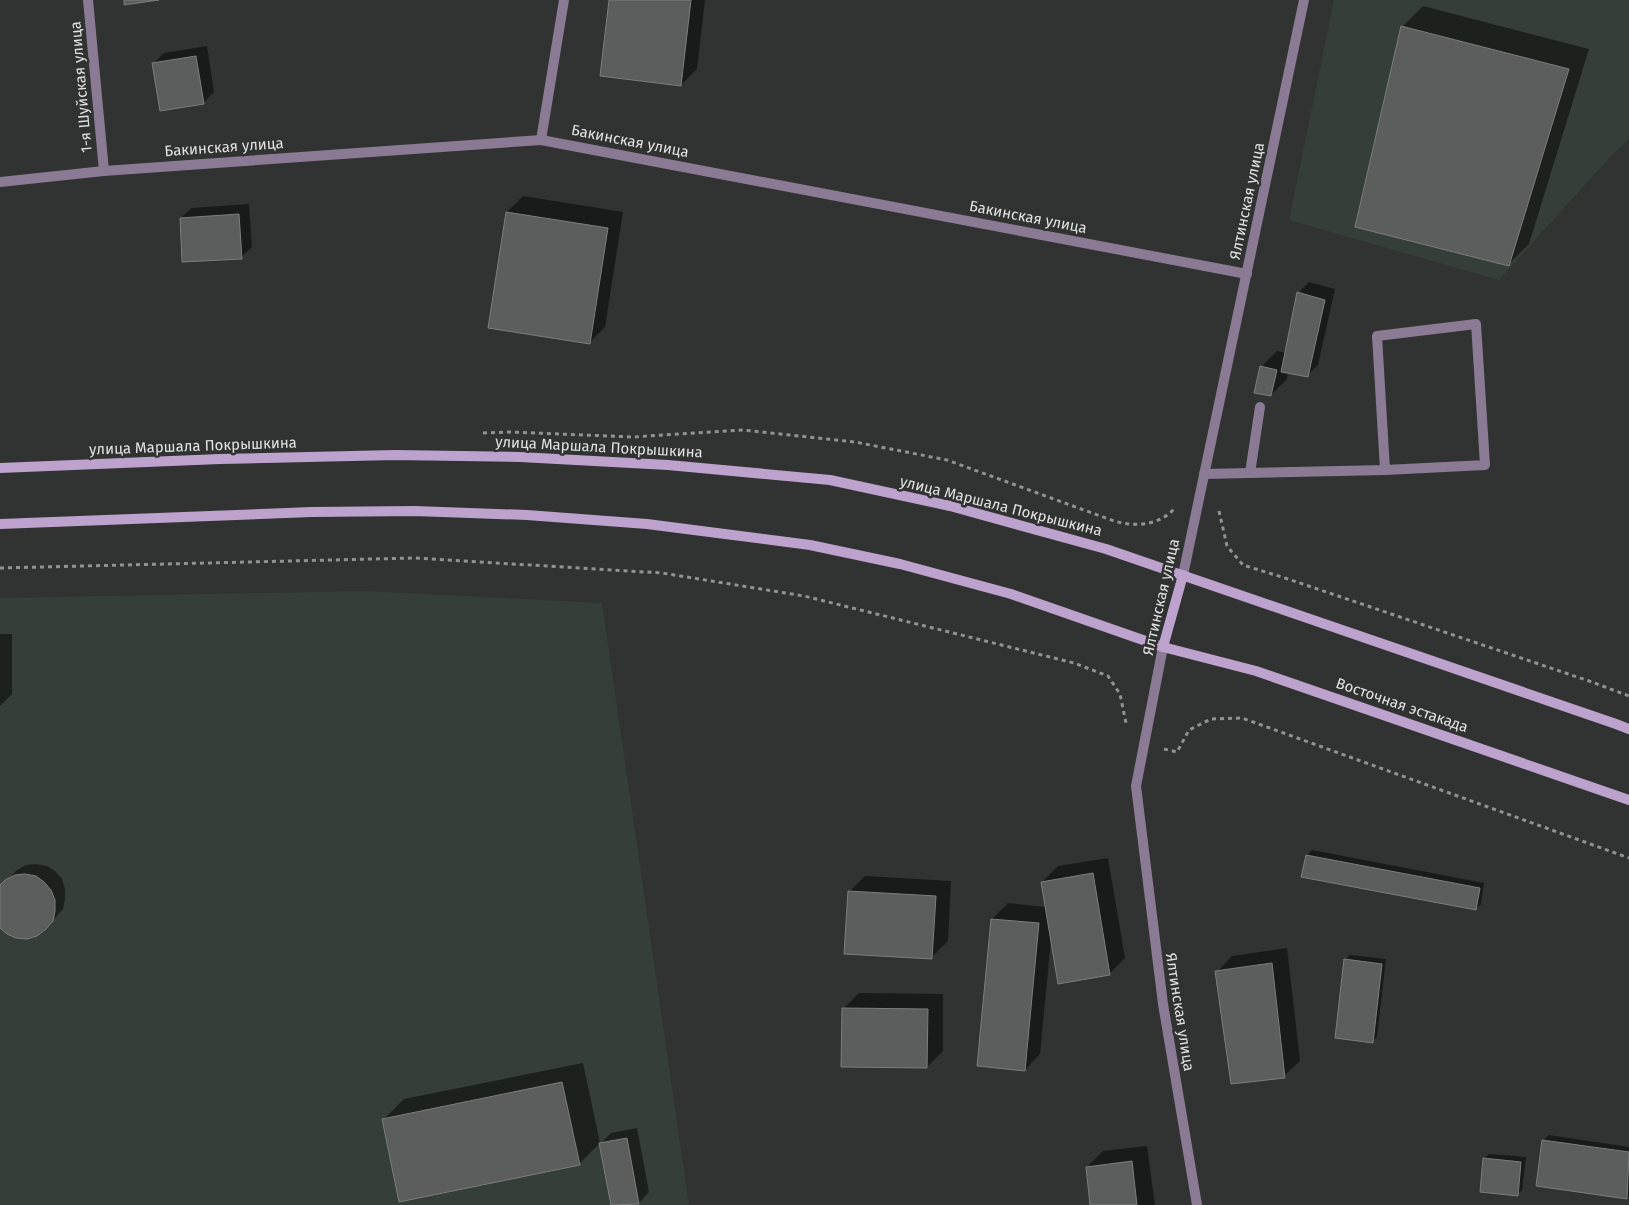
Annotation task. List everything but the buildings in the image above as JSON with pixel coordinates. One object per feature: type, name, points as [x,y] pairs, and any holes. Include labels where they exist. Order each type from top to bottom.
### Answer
[{"type":"main road","name":"улица Маршала Покрышкина","points":[[0,468],[220,459],[395,455],[520,457],[668,465],[767,473],[830,480],[950,506],[1106,549],[1183,575]]},
{"type":"main road","points":[[0,524],[312,512],[527,515],[647,524],[810,545],[900,564],[1011,594],[1163,647]]},
{"type":"main road","name":"Ялтинская улица","points":[[1163,647],[1183,575]]},
{"type":"main road","points":[[1183,575],[1629,730]]},
{"type":"main road","name":"Восточная эстакада","points":[[1163,647],[1256,671],[1629,800]]},
{"type":"street","name":"1-я Шуйская улица","points":[[88,0],[104,171]]},
{"type":"street","points":[[541,140],[564,0]]},
{"type":"street","name":"Ялтинская улица","points":[[1183,575],[1304,0]]},
{"type":"street","name":"Бакинская улица","points":[[0,182],[104,171],[541,140],[1247,274]]},
{"type":"street","points":[[1204,474],[1385,470],[1484,465],[1476,324],[1377,336],[1385,470]]},
{"type":"street","points":[[1250,472],[1260,407]]},
{"type":"street","name":"Ялтинская улица","points":[[1163,647],[1136,786],[1163,1004],[1196,1205]]},
{"type":"path","points":[[0,568],[414,558],[662,573],[804,596],[1074,663],[1108,676],[1120,694],[1129,741],[1177,752],[1189,730],[1211,719],[1242,718],[1629,858]]},
{"type":"path","points":[[1285,578],[1629,696]]},
{"type":"shaded area","points":[[1334,0],[1629,0],[1629,139],[1611,156],[1499,280],[1289,220]]},
{"type":"shaded area","points":[[365,591],[602,603],[689,1205],[0,1205],[0,598]]}]
